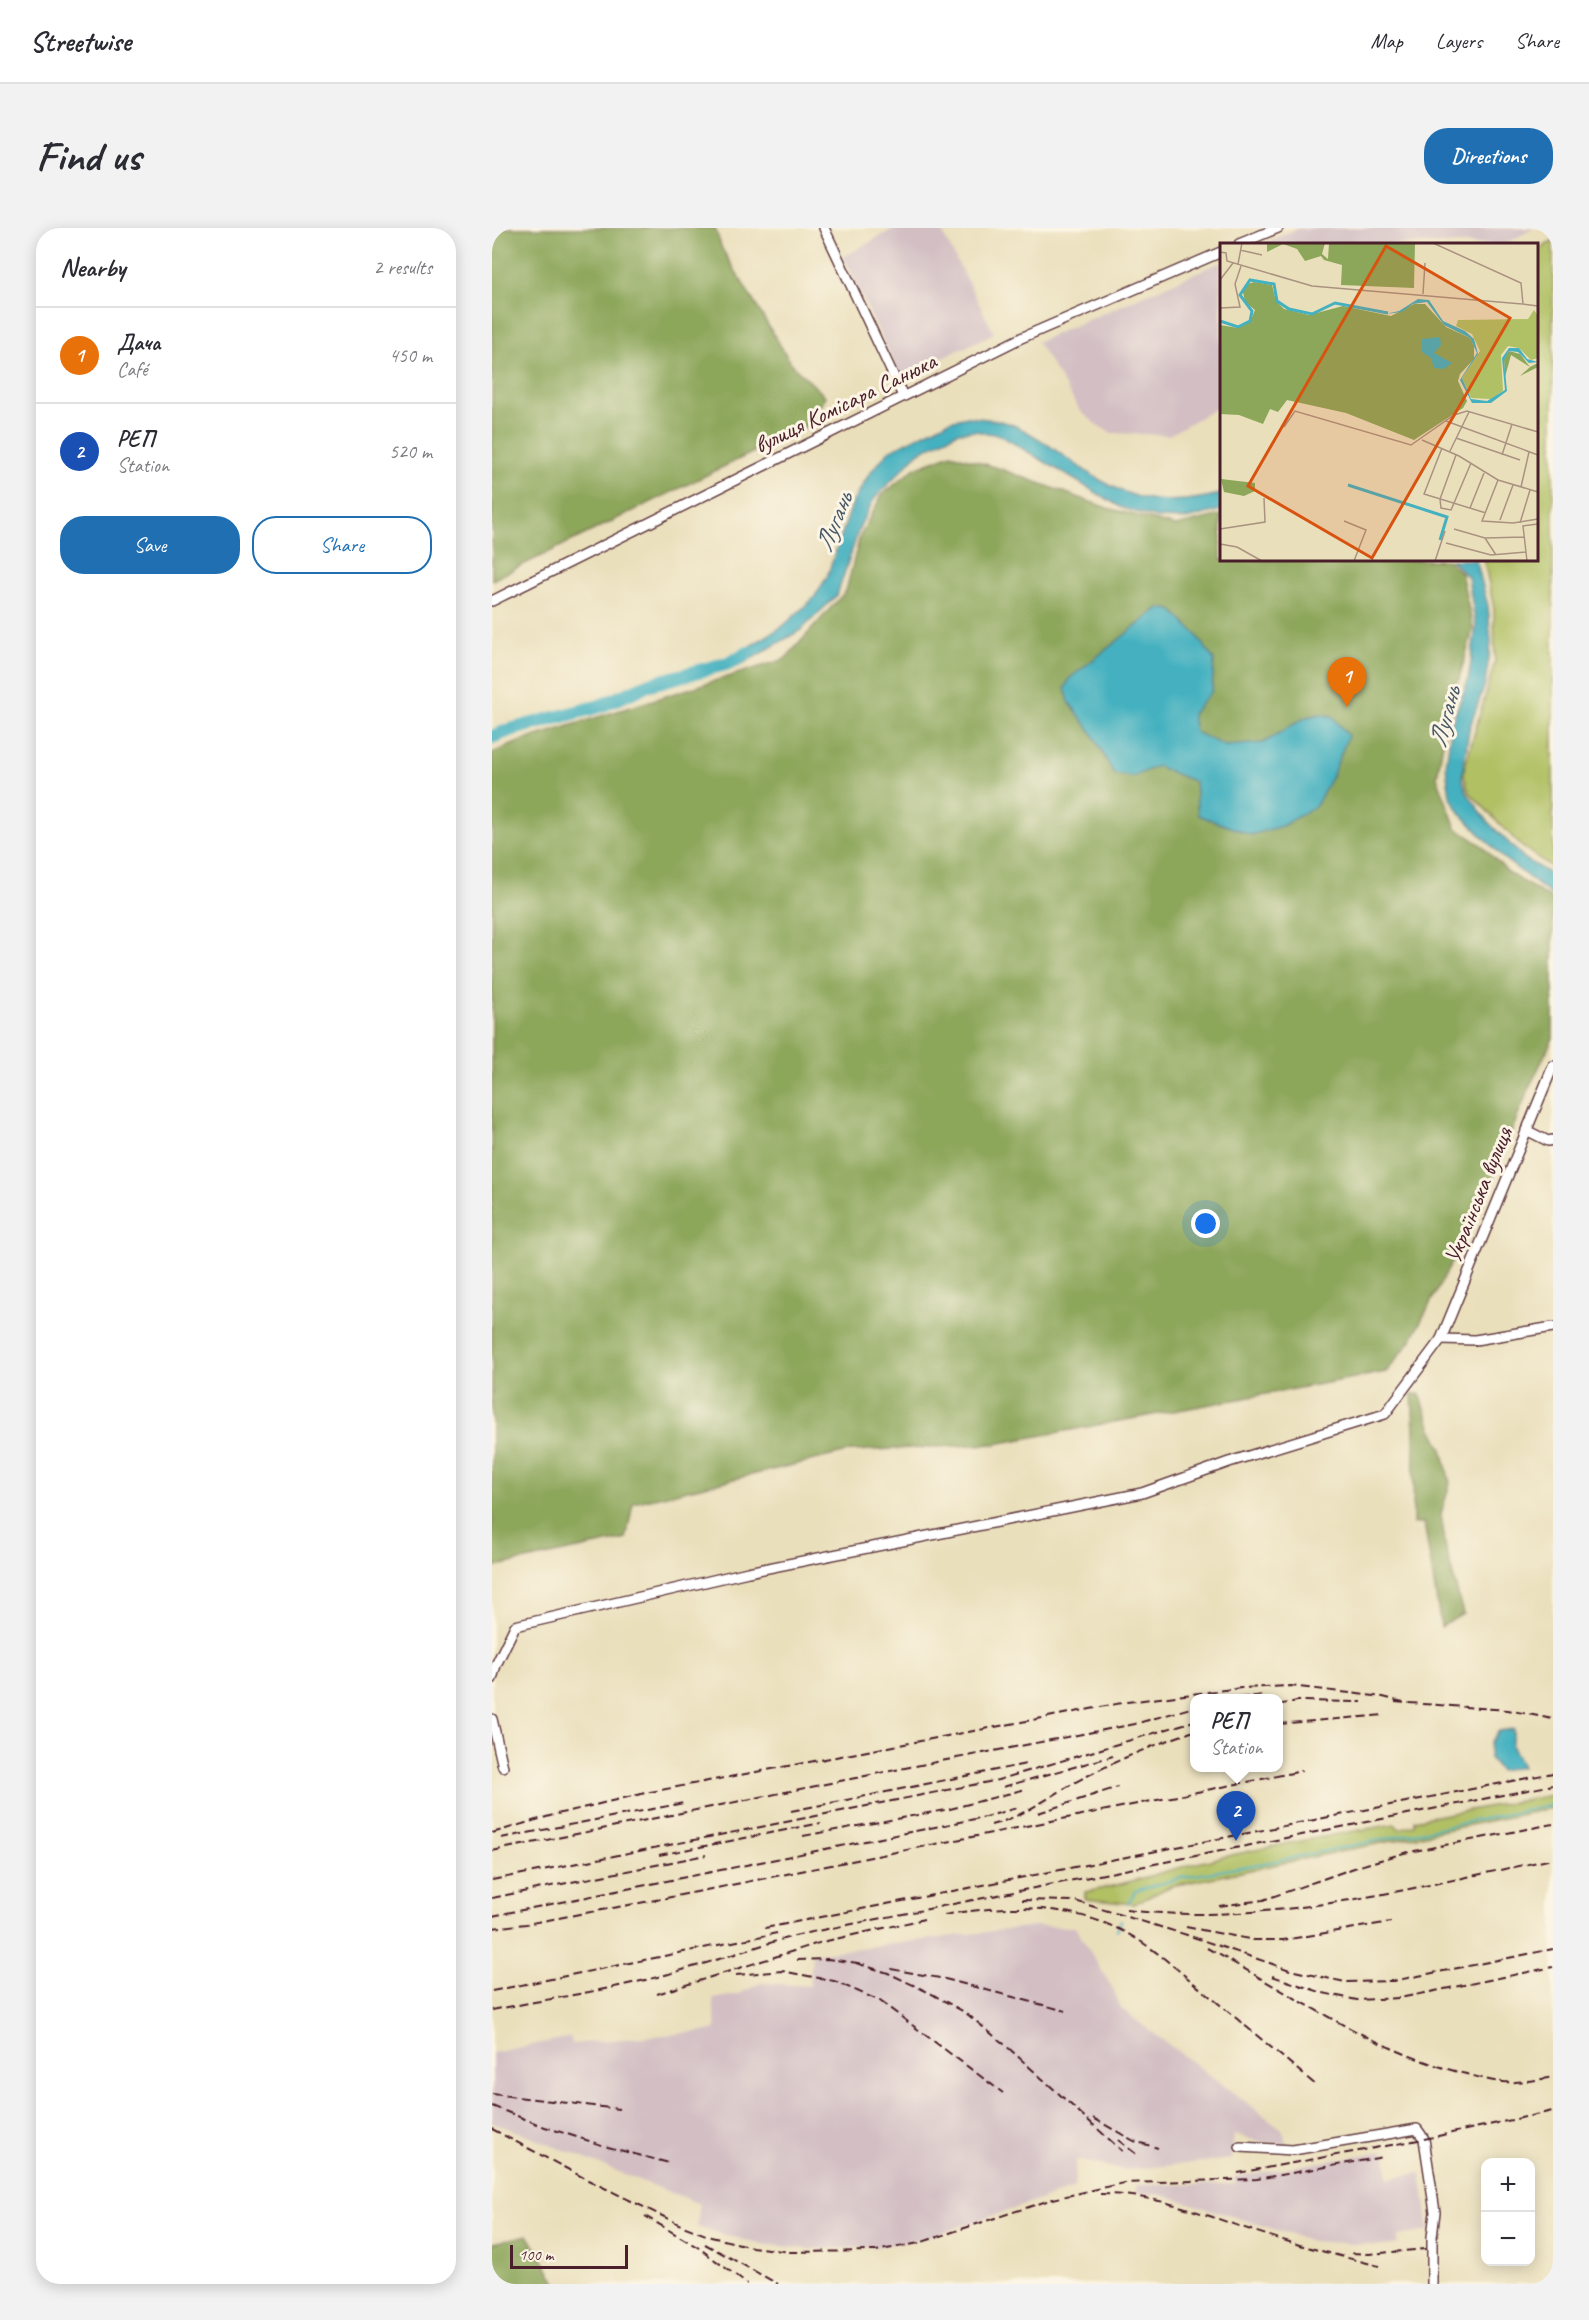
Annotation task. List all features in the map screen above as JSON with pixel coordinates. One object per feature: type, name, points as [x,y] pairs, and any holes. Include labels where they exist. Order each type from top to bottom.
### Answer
[{"type":"street","points":[[824,228],[903,396]]},
{"type":"street","points":[[1241,243],[1278,228]]},
{"type":"street","name":"вулиця Комісара Санюка","points":[[492,601],[1020,338],[1220,252]]},
{"type":"street","name":"Українська вулиця","points":[[492,1679],[514,1626],[748,1572],[1142,1492],[1228,1462],[1385,1414],[1441,1339],[1553,1066]]},
{"type":"street","points":[[1526,1130],[1548,1141],[1553,1140]]},
{"type":"street","points":[[1441,1339],[1475,1340],[1553,1327]]},
{"type":"street","points":[[492,1719],[503,1767]]},
{"type":"street","points":[[1240,2148],[1293,2150],[1417,2129],[1424,2139],[1435,2212],[1432,2237],[1432,2284]]},
{"type":"shaded area","points":[[895,228],[940,228],[994,333],[901,378],[843,257]]},
{"type":"shaded area","points":[[1299,228],[1534,228],[1507,243],[1264,243]]},
{"type":"shaded area","points":[[1220,262],[1220,406],[1169,435],[1111,433],[1100,427],[1081,412],[1037,342]]},
{"type":"shaded area","points":[[1034,1926],[1075,1927],[1113,1989],[1121,2008],[1282,2129],[1287,2144],[1262,2142],[1234,2135],[1232,2159],[1125,2170],[1076,2160],[1074,2188],[1037,2201],[922,2239],[877,2247],[810,2249],[759,2244],[697,2227],[700,2204],[492,2122],[492,2053],[571,2037],[572,2044],[716,2030],[713,1999],[739,1994],[761,1983],[810,1986],[812,1954]]},
{"type":"shaded area","points":[[1385,2151],[1389,2178],[1421,2173],[1429,2231],[1398,2236],[1398,2244],[1384,2246],[1312,2241],[1163,2195],[1136,2192],[1136,2185],[1235,2184],[1234,2177]]},
{"type":"green space","points":[[492,228],[715,228],[722,249],[792,365],[825,396],[815,422],[492,580]]},
{"type":"green space","points":[[1553,241],[1553,868],[1521,846],[1469,792],[1463,773],[1495,662],[1494,608],[1484,561],[1538,561],[1538,250]]},
{"type":"green space","points":[[951,454],[998,468],[1107,508],[1176,526],[1220,515],[1220,561],[1448,561],[1461,573],[1473,629],[1446,725],[1437,777],[1456,828],[1480,844],[1510,874],[1553,900],[1553,1038],[1530,1086],[1482,1204],[1410,1342],[1386,1372],[995,1444],[852,1451],[633,1503],[626,1539],[492,1567],[492,753],[524,740],[785,659],[846,591],[860,536],[882,495],[915,468]]},
{"type":"green space","points":[[1412,1394],[1420,1394],[1442,1449],[1450,1483],[1441,1514],[1446,1549],[1463,1614],[1441,1627],[1424,1523],[1413,1524]]},
{"type":"green space","points":[[1553,1795],[1553,1808],[1171,1886],[1134,1904],[1085,1899],[1085,1892],[1229,1856],[1395,1824],[1399,1829],[1414,1825],[1414,1820]]},
{"type":"green space","points":[[528,2235],[557,2284],[492,2284],[492,2243]]},
{"type":"water","points":[[968,417],[1008,423],[1039,439],[1084,470],[1120,490],[1155,500],[1174,501],[1220,494],[1220,510],[1186,519],[1158,518],[1122,508],[1000,435],[975,431],[958,432],[918,453],[874,499],[860,526],[837,595],[801,630],[737,667],[730,658],[782,627],[814,598],[827,577],[853,502],[870,473],[889,451],[949,421]]},
{"type":"water","points":[[1452,561],[1476,561],[1488,606],[1491,643],[1485,684],[1469,729],[1462,778],[1467,793],[1489,823],[1525,859],[1553,876],[1553,896],[1502,857],[1461,814],[1450,796],[1446,766],[1452,722],[1468,681],[1476,627],[1468,577]]},
{"type":"water","points":[[1159,608],[1172,610],[1195,633],[1214,660],[1212,691],[1192,714],[1195,732],[1225,746],[1263,743],[1306,717],[1320,714],[1332,716],[1348,736],[1333,774],[1316,806],[1282,826],[1251,835],[1198,815],[1195,782],[1157,766],[1133,777],[1114,774],[1092,733],[1069,702],[1065,688],[1070,678]]},
{"type":"water","points":[[1514,1729],[1511,1745],[1522,1767],[1500,1771],[1489,1758],[1490,1743],[1499,1731]]},
{"type":"waterway","name":"Лугань","points":[[492,737],[600,706],[650,684],[729,663],[748,653]]},
{"type":"waterway","points":[[1128,1904],[1135,1891],[1184,1877],[1276,1861],[1553,1805]]},
{"type":"waterway","points":[[1117,1931],[1121,1921]]},
{"type":"railway","points":[[1192,1694],[1241,1688],[1291,1686],[1383,1697],[1403,1702]]},
{"type":"railway","points":[[492,1833],[553,1815],[645,1793],[1127,1702],[1190,1694]]},
{"type":"railway","points":[[1283,1704],[1297,1701],[1362,1702]]},
{"type":"railway","points":[[1395,1702],[1508,1710],[1553,1719]]},
{"type":"railway","points":[[492,1851],[1135,1724],[1190,1708]]},
{"type":"railway","points":[[1283,1724],[1385,1715]]},
{"type":"railway","points":[[492,1880],[998,1780],[1190,1722]]},
{"type":"railway","points":[[991,1825],[1024,1812],[1118,1761],[1190,1732]]},
{"type":"railway","points":[[1003,1787],[1113,1756]]},
{"type":"railway","points":[[791,1811],[1026,1764]]},
{"type":"railway","points":[[492,1928],[526,1924],[661,1899],[1302,1771]]},
{"type":"railway","points":[[765,1928],[1553,1773]]},
{"type":"railway","points":[[492,2010],[591,1992],[665,1975],[807,1933],[1553,1785]]},
{"type":"railway","points":[[1038,1813],[1118,1787]]},
{"type":"railway","points":[[803,1836],[950,1809],[1026,1789]]},
{"type":"railway","points":[[501,1838],[684,1803]]},
{"type":"railway","points":[[492,1916],[985,1817],[1017,1808]]},
{"type":"railway","points":[[659,1855],[821,1823]]},
{"type":"railway","points":[[1219,1906],[1263,1900],[1404,1853],[1553,1824]]},
{"type":"railway","points":[[492,1898],[706,1855]]},
{"type":"railway","points":[[1126,1910],[1180,1914],[1287,1909],[1394,1892],[1553,1859]]},
{"type":"railway","points":[[1022,1900],[1075,1901],[1187,1935],[1290,1970],[1345,1982],[1393,1981],[1553,1949]]},
{"type":"railway","points":[[944,1915],[987,1909],[1030,1908],[1073,1914],[1114,1927],[1138,1940],[1160,1956],[1317,2086]]},
{"type":"railway","points":[[657,1994],[822,1942],[924,1919]]},
{"type":"railway","points":[[1186,1927],[1254,1940],[1283,1940],[1391,1922]]},
{"type":"railway","points":[[492,1991],[777,1933]]},
{"type":"railway","points":[[1207,1948],[1363,2035],[1428,2063],[1487,2080],[1522,2082],[1553,2077]]},
{"type":"railway","points":[[797,1960],[828,1959],[865,1964]]},
{"type":"railway","points":[[856,1963],[888,1973],[966,2013],[1004,2044],[1122,2151]]},
{"type":"railway","points":[[1272,1976],[1323,1993],[1357,2000],[1400,1998],[1553,1967]]},
{"type":"railway","points":[[891,1969],[945,1979],[1066,2011]]},
{"type":"railway","points":[[736,1975],[782,1971],[834,1981],[880,2001],[1003,2093]]},
{"type":"railway","points":[[492,2094],[619,2109]]},
{"type":"railway","points":[[492,2106],[545,2127],[669,2163]]},
{"type":"railway","points":[[1238,2173],[1424,2139],[1553,2111]]},
{"type":"railway","points":[[1093,2118],[1134,2141],[1158,2148]]},
{"type":"railway","points":[[492,2129],[588,2180],[683,2226],[711,2237],[752,2247],[790,2252],[876,2251],[919,2243],[1053,2199],[1124,2183],[1257,2179],[1383,2157]]},
{"type":"railway","points":[[1118,2140],[1136,2154]]},
{"type":"railway","points":[[1100,2194],[1141,2197],[1159,2201],[1283,2240],[1379,2266]]},
{"type":"railway","points":[[645,2216],[699,2248],[747,2284]]},
{"type":"railway","points":[[705,2244],[778,2284]]},
{"type":"railway","points":[[1352,2253],[1369,2254],[1426,2249]]},
{"type":"place","name":"Дача","points":[[1347,707]]},
{"type":"place","name":"РЕП","points":[[1236,1841]]}]
